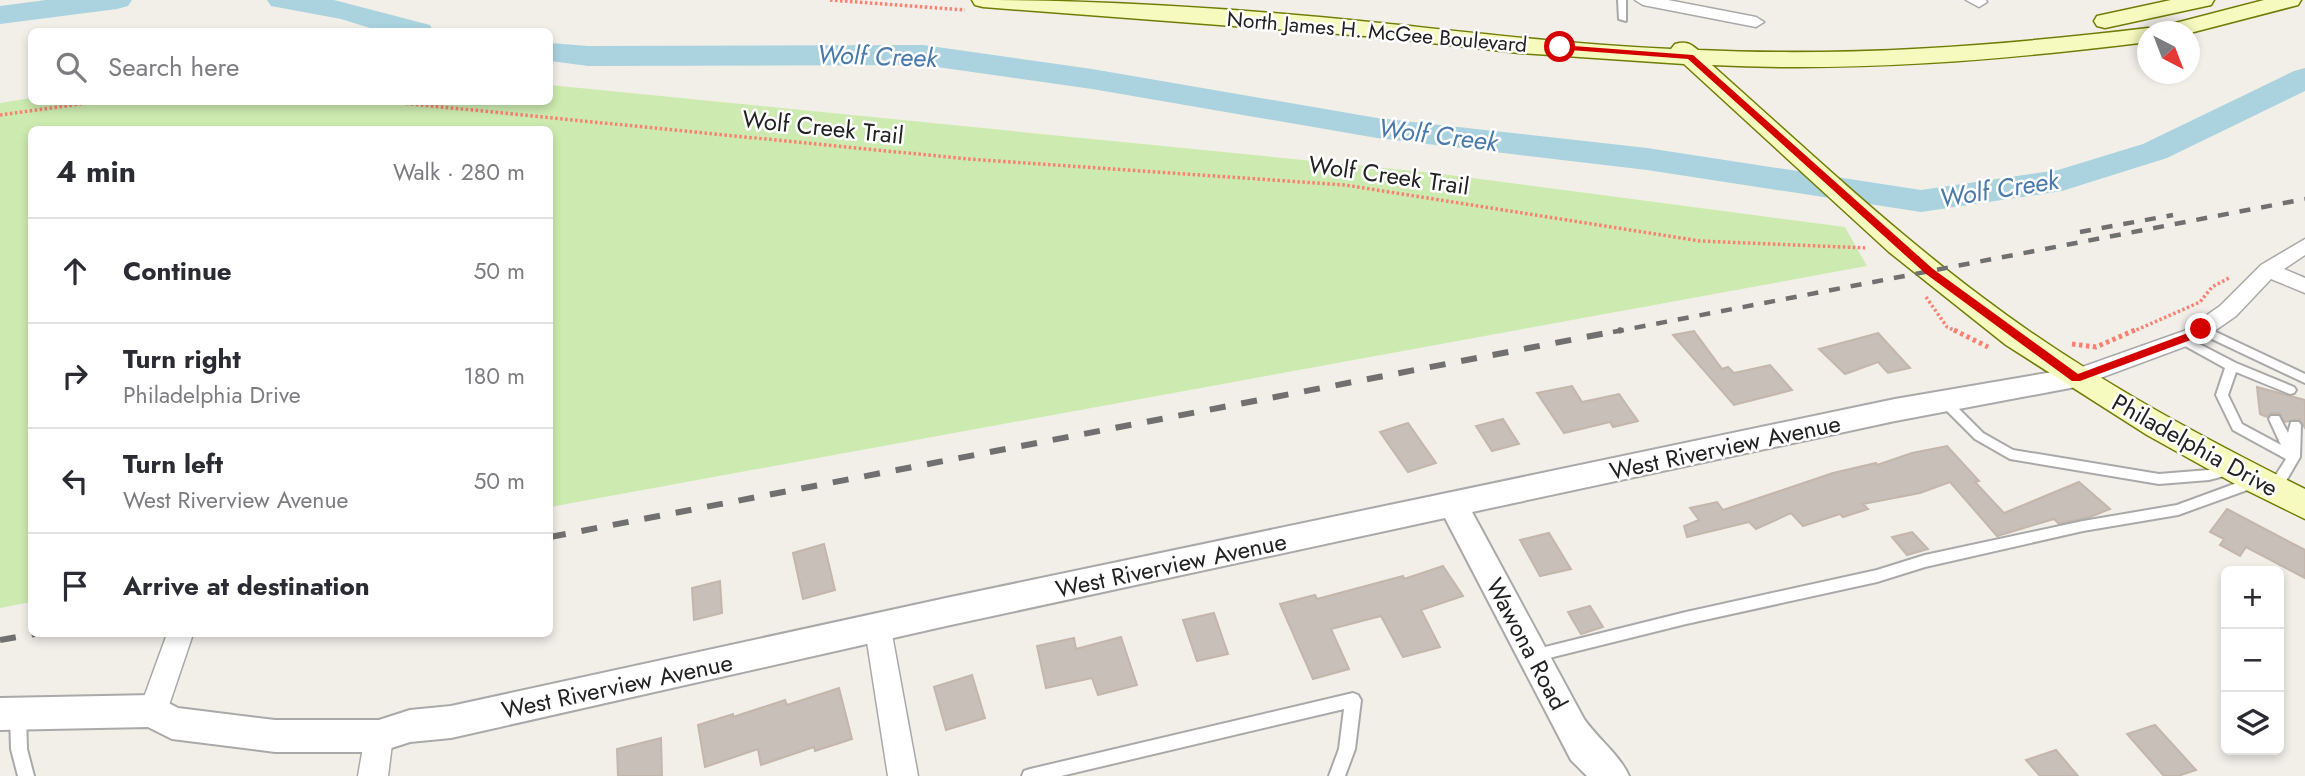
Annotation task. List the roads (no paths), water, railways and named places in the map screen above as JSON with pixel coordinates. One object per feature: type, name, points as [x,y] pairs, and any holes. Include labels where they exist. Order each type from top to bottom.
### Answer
[{"type":"main road","name":"North James H. McGee Boulevard","points":[[982,0],[1690,57],[1787,59],[1944,56],[2020,51],[2137,35]]},
{"type":"main road","name":"North James H. McGee Boulevard","points":[[1227,0],[1668,35],[1865,40],[1959,36],[2120,19],[2203,0]]},
{"type":"main road","points":[[2200,24],[2290,0]]},
{"type":"main road","name":"Philadelphia Drive","points":[[1668,35],[1876,238],[1930,271],[2076,379],[2305,505]]},
{"type":"street","points":[[1643,0],[1756,22]]},
{"type":"street","name":"West Riverview Avenue","points":[[9,713],[153,711],[172,723],[275,736],[379,736],[410,726],[451,722],[960,609],[1945,402],[2076,379],[2192,334],[2228,311],[2268,270],[2305,246]]},
{"type":"street","points":[[2268,270],[2305,286]]},
{"type":"street","name":"Wawona Road","points":[[1453,505],[1584,748],[1611,776]]},
{"type":"street","points":[[878,629],[903,776]]},
{"type":"street","points":[[153,711],[179,637]]},
{"type":"street","points":[[373,776],[379,736]]},
{"type":"lane","points":[[1622,0],[1623,19]]},
{"type":"lane","points":[[2192,334],[2232,366],[2270,387],[2290,393],[2292,373]]},
{"type":"lane","points":[[2192,334],[2305,379]]},
{"type":"lane","points":[[2232,366],[2221,396],[2237,428],[2294,457]]},
{"type":"lane","points":[[1945,402],[1979,436],[2010,454],[2159,479],[2209,475],[2255,479]]},
{"type":"lane","points":[[2274,419],[2294,457]]},
{"type":"lane","points":[[2294,457],[2295,425]]},
{"type":"lane","points":[[1533,656],[1686,618],[1877,576],[1926,561],[2083,526],[2178,510],[2255,479],[2294,457]]},
{"type":"lane","points":[[1030,776],[1353,700],[1347,748],[1337,776]]},
{"type":"lane","points":[[9,713],[26,776]]},
{"type":"waterway","name":"Wolf Creek","points":[[0,15],[117,0]]},
{"type":"waterway","name":"Wolf Creek","points":[[282,0],[345,11],[405,28]]},
{"type":"waterway","name":"Wolf Creek","points":[[553,52],[588,56],[923,55],[1092,79],[1377,128],[1647,159],[1921,201],[2062,180],[2155,151],[2305,78]]},
{"type":"railway","points":[[1613,332],[2305,199]]},
{"type":"railway","points":[[2080,232],[2173,215]]},
{"type":"railway","points":[[553,536],[1622,330]]},
{"type":"railway","points":[[0,640],[28,635]]}]
